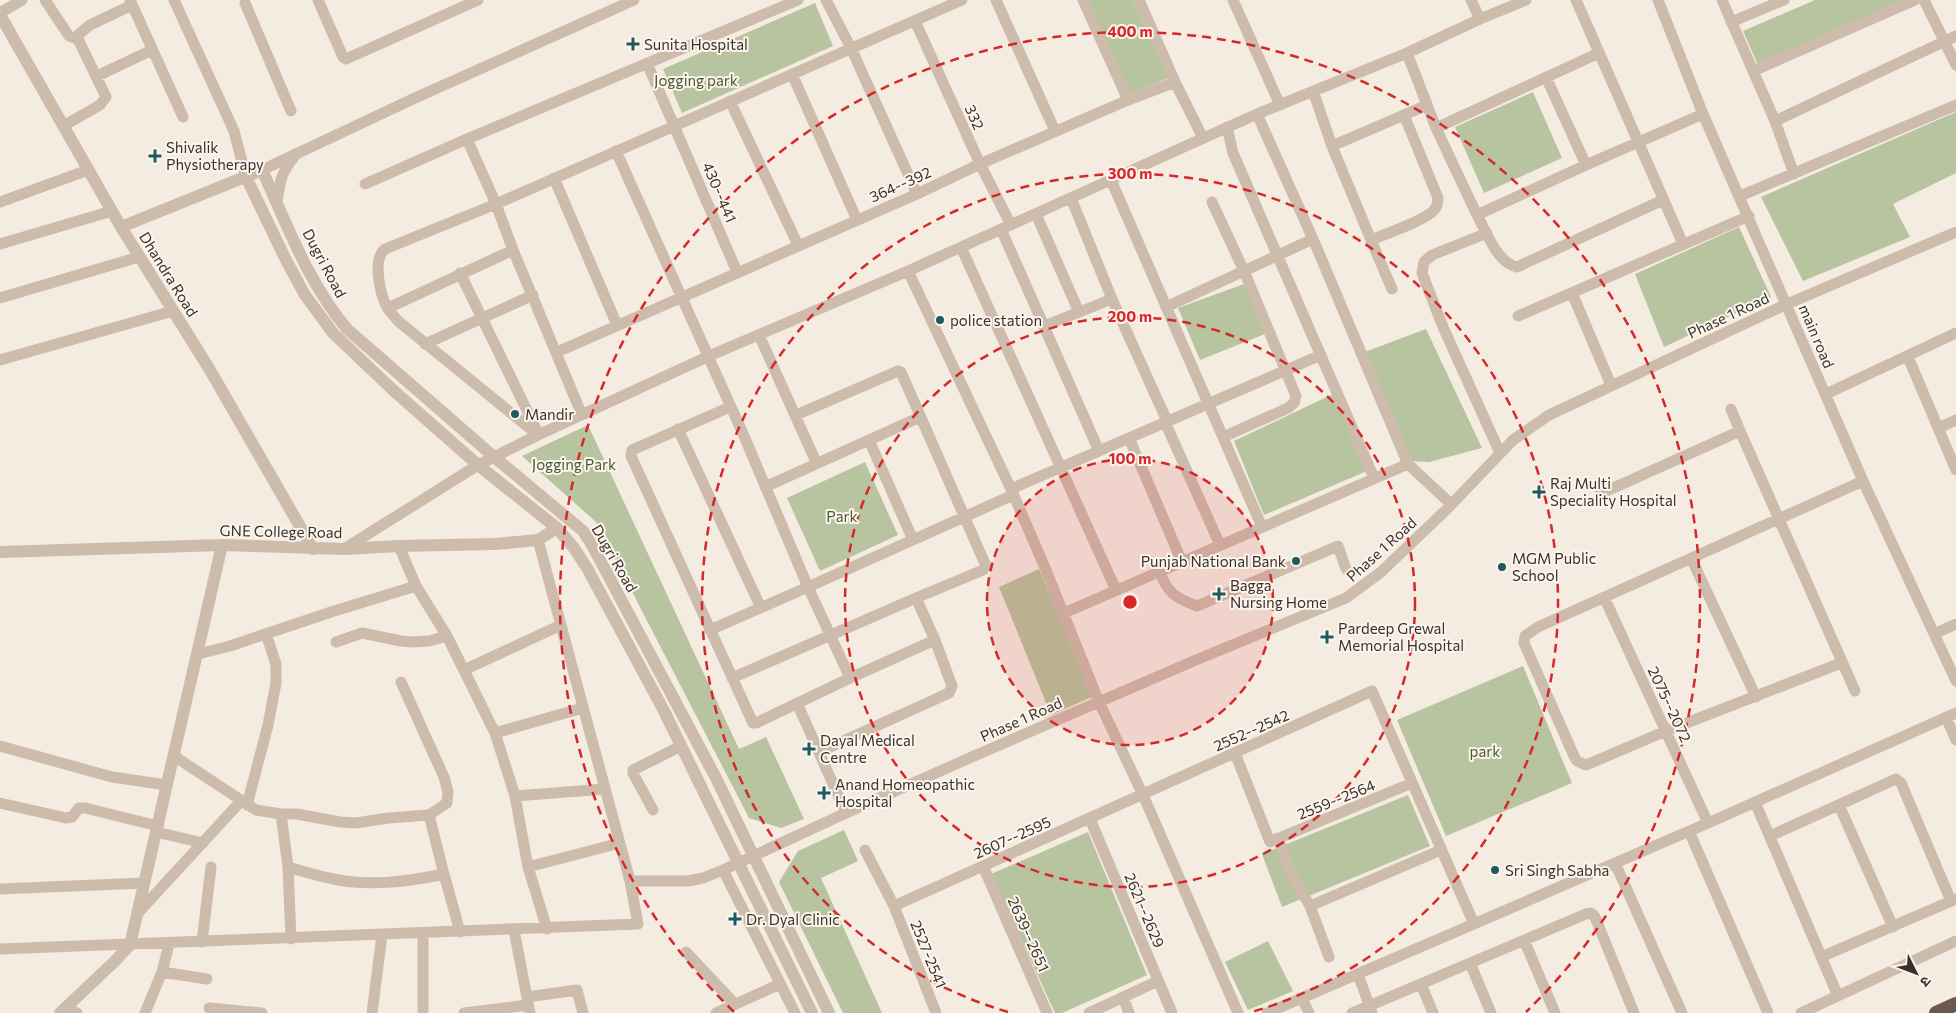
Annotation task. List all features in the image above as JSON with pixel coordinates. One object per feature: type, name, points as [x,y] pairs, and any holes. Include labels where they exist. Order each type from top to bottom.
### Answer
[{"type":"highway","points":[[1936,1013],[1956,1004]]},
{"type":"street","points":[[1,19],[22,0]]},
{"type":"street","points":[[45,0],[69,36],[78,39]]},
{"type":"street","points":[[174,0],[234,131],[246,177]]},
{"type":"street","points":[[318,0],[343,57],[346,59],[478,0]]},
{"type":"street","points":[[121,227],[262,170],[415,98],[634,0]]},
{"type":"street","points":[[365,184],[467,139],[798,0]]},
{"type":"street","points":[[826,0],[852,48],[917,194]]},
{"type":"street","points":[[538,435],[398,321],[388,308],[381,288],[377,264],[380,253],[385,249],[496,204],[962,0]]},
{"type":"street","points":[[996,0],[1055,131]]},
{"type":"street","points":[[1083,0],[1128,100]]},
{"type":"street","points":[[1139,0],[1175,82],[1203,138]]},
{"type":"street","points":[[1233,0],[1280,105]]},
{"type":"street","points":[[1471,0],[1480,19]]},
{"type":"street","points":[[344,549],[493,456],[538,435],[709,356],[908,271],[1227,127],[1407,53],[1526,0]]},
{"type":"street","points":[[1576,0],[1637,143],[1683,244]]},
{"type":"street","name":"main road","points":[[1658,0],[1704,114],[1863,481],[1956,681]]},
{"type":"street","points":[[1722,0],[1774,121],[1794,174]]},
{"type":"street","points":[[1732,22],[1784,0]]},
{"type":"street","points":[[1753,71],[1915,0]]},
{"type":"street","points":[[1924,0],[1956,65]]},
{"type":"street","points":[[247,1],[291,111]]},
{"type":"street","points":[[63,126],[100,105],[106,97],[78,39],[78,35],[90,25],[131,3],[183,117]]},
{"type":"street","name":"Dhandra Road","points":[[1,19],[121,227],[210,370],[313,549]]},
{"type":"street","name":"332","points":[[915,20],[980,164],[1044,326],[1099,451]]},
{"type":"street","points":[[1774,121],[1956,36]]},
{"type":"street","points":[[97,76],[152,50]]},
{"type":"street","points":[[1407,53],[1436,128],[1477,215],[1502,259],[1510,266],[1517,267],[1529,263],[1663,200]]},
{"type":"street","points":[[1436,128],[1599,54]]},
{"type":"street","name":"430--441","points":[[647,63],[738,272]]},
{"type":"street","points":[[792,74],[857,220]]},
{"type":"street","points":[[1546,77],[1586,165]]},
{"type":"street","name":"364--392","points":[[557,352],[917,194],[1055,131],[1175,82]]},
{"type":"street","points":[[1313,91],[1332,146],[1392,289]]},
{"type":"street","points":[[730,101],[798,245]]},
{"type":"street","points":[[1332,146],[1427,105]]},
{"type":"street","points":[[1740,196],[1956,105]]},
{"type":"street","points":[[1258,114],[1408,464],[1451,504]]},
{"type":"street","points":[[1477,215],[1704,114]]},
{"type":"street","points":[[1370,240],[1426,216],[1438,205],[1438,198],[1404,115]]},
{"type":"street","points":[[1227,127],[1233,154],[1322,354],[1374,478]]},
{"type":"street","points":[[467,139],[496,204],[513,250],[582,415]]},
{"type":"street","points":[[616,151],[681,298],[709,356],[808,587],[850,678]]},
{"type":"street","points":[[277,202],[281,176],[285,168],[298,153]]},
{"type":"street","points":[[0,202],[88,170]]},
{"type":"street","name":"Dugri Road","points":[[262,170],[310,276],[331,310],[358,339],[583,531],[716,778],[829,1013]]},
{"type":"street","name":"Dugri Road","points":[[246,177],[286,260],[318,315],[353,352],[478,465],[557,528],[574,548],[587,568],[681,746],[812,1013]]},
{"type":"street","points":[[554,178],[617,326]]},
{"type":"street","points":[[1111,180],[1262,527]]},
{"type":"street","points":[[1071,198],[1112,299],[1220,545]]},
{"type":"street","points":[[1212,202],[1244,271],[1296,396],[1294,404],[1223,437]]},
{"type":"street","points":[[0,244],[112,211]]},
{"type":"street","points":[[1036,214],[1079,312]]},
{"type":"street","points":[[1518,316],[1749,216]]},
{"type":"street","name":"Phase 1 Road","points":[[630,881],[688,881],[704,878],[846,812],[1099,702],[1346,598],[1381,572],[1513,440],[1537,422],[1563,407],[1787,304],[1956,232]]},
{"type":"street","points":[[1487,233],[1432,255],[1424,262],[1422,273],[1444,328],[1500,453]]},
{"type":"street","points":[[1166,307],[1313,239]]},
{"type":"street","points":[[961,247],[1116,590]]},
{"type":"street","points":[[388,308],[513,250]]},
{"type":"street","points":[[0,298],[139,257]]},
{"type":"street","points":[[908,271],[1012,492],[1064,613],[1099,702],[1143,795],[1238,1013]]},
{"type":"street","points":[[460,273],[538,435]]},
{"type":"street","points":[[1572,292],[1611,385]]},
{"type":"street","points":[[424,344],[533,295]]},
{"type":"street","points":[[1044,326],[1112,299]]},
{"type":"street","points":[[0,360],[173,311]]},
{"type":"street","points":[[1826,394],[1956,333]]},
{"type":"street","points":[[759,335],[816,462]]},
{"type":"street","points":[[710,630],[964,517],[1061,468],[1322,354]]},
{"type":"street","points":[[1908,357],[1956,470]]},
{"type":"street","points":[[732,678],[986,568],[900,371],[796,415]]},
{"type":"street","points":[[730,406],[632,450],[631,456],[753,723],[935,640]]},
{"type":"street","points":[[1731,409],[1841,663],[1855,691]]},
{"type":"street","points":[[765,487],[816,462],[920,417]]},
{"type":"street","points":[[1938,428],[1956,420]]},
{"type":"street","points":[[678,430],[761,608]]},
{"type":"street","points":[[1600,494],[1740,431]]},
{"type":"street","points":[[1128,438],[1182,562]]},
{"type":"street","points":[[869,440],[913,540]]},
{"type":"street","points":[[1064,613],[1408,464]]},
{"type":"street","points":[[1841,663],[1666,732],[1590,765],[1581,763],[1574,756],[1524,643],[1525,636],[1538,627],[1780,520],[1863,481]]},
{"type":"street","name":"GNE College Road","points":[[0,552],[222,545],[344,549],[495,544],[538,540],[557,528]]},
{"type":"street","points":[[0,949],[91,944],[169,944],[638,924],[630,881],[538,540]]},
{"type":"street","points":[[68,1011],[130,945],[222,545]]},
{"type":"street","points":[[398,546],[416,586],[448,636],[495,733],[515,796],[528,867],[547,929]]},
{"type":"street","points":[[1159,571],[1166,587],[1180,600],[1197,606],[1338,546],[1346,569]]},
{"type":"street","points":[[1691,558],[1756,697]]},
{"type":"street","points":[[198,654],[230,646],[416,586]]},
{"type":"street","name":"2075--2072","points":[[1604,597],[1708,823]]},
{"type":"street","points":[[819,752],[949,693],[952,686],[935,640],[916,598]]},
{"type":"street","points":[[1934,634],[1956,624]]},
{"type":"street","points":[[464,670],[561,625]]},
{"type":"street","points":[[336,642],[362,633],[413,642],[429,641],[448,636]]},
{"type":"street","points":[[137,914],[203,843],[244,803],[268,725],[276,683],[276,664],[266,634]]},
{"type":"street","points":[[174,756],[256,810],[356,823],[428,815],[447,803],[448,792],[444,777],[401,682]]},
{"type":"street","name":"2552--2542","points":[[1143,795],[1372,691],[1412,783]]},
{"type":"street","points":[[797,704],[846,812]]},
{"type":"street","points":[[495,733],[584,708]]},
{"type":"street","points":[[1267,1013],[1708,823],[1951,715],[1956,740]]},
{"type":"street","points":[[0,746],[112,777],[167,785]]},
{"type":"street","points":[[653,810],[633,773],[634,770],[681,746]]},
{"type":"street","points":[[1235,754],[1274,840],[1310,906],[1329,957]]},
{"type":"street","points":[[1770,836],[1896,779],[1954,900],[1821,957]]},
{"type":"street","points":[[1412,783],[1474,924]]},
{"type":"street","name":"2559--2564","points":[[1274,840],[1412,783]]},
{"type":"street","points":[[515,796],[605,789]]},
{"type":"street","name":"2607--2595","points":[[894,906],[1143,795]]},
{"type":"street","points":[[1755,802],[1838,996]]},
{"type":"street","points":[[0,803],[66,818],[72,817],[80,808],[85,808],[203,843]]},
{"type":"street","points":[[1839,805],[1892,927]]},
{"type":"street","points":[[282,814],[288,867],[291,939]]},
{"type":"street","points":[[428,815],[460,932]]},
{"type":"street","name":"2621--2629","points":[[1090,819],[1172,1013]]},
{"type":"street","points":[[1689,831],[1768,1013]]},
{"type":"street","points":[[528,867],[620,843]]},
{"type":"street","name":"2527-2541","points":[[865,850],[894,906],[936,1013]]},
{"type":"street","points":[[1310,906],[1441,850]]},
{"type":"street","points":[[1615,863],[1682,1013]]},
{"type":"street","name":"2639--2651","points":[[984,866],[1047,1013]]},
{"type":"street","points":[[202,942],[211,867]]},
{"type":"street","points":[[288,867],[330,878],[355,882],[384,883],[444,874]]},
{"type":"street","points":[[723,870],[794,1013]]},
{"type":"street","points":[[0,889],[144,883]]},
{"type":"street","points":[[1352,1013],[1371,1009],[1421,984],[1586,914],[1591,914],[1595,917],[1634,1013]]},
{"type":"street","points":[[514,930],[528,1005]]},
{"type":"street","points":[[423,934],[423,1013]]},
{"type":"street","points":[[372,1013],[382,935]]},
{"type":"street","points":[[1524,940],[1555,1013]]},
{"type":"street","points":[[1801,1013],[1956,942]]},
{"type":"street","points":[[145,1013],[162,972],[169,944]]},
{"type":"street","points":[[686,952],[735,1004]]},
{"type":"street","points":[[1470,963],[1491,1013]]},
{"type":"street","points":[[162,972],[207,979]]},
{"type":"street","points":[[1358,974],[1371,1009]]},
{"type":"street","points":[[1089,1013],[1158,981]]},
{"type":"street","points":[[716,1013],[780,984]]},
{"type":"street","points":[[1421,984],[1433,1013]]},
{"type":"street","points":[[464,1013],[528,1005],[577,990],[584,1013]]},
{"type":"street","points":[[1123,998],[1129,1013]]},
{"type":"street","points":[[1302,998],[1309,1013]]},
{"type":"street","points":[[209,1008],[262,1013]]},
{"type":"green space","points":[[1088,0],[1133,0],[1168,78],[1130,94]]},
{"type":"green space","points":[[1815,0],[1907,0],[1758,65],[1743,31]]},
{"type":"green space","name":"Jogging park","points":[[815,3],[833,46],[682,113],[663,69]]},
{"type":"green space","points":[[1533,92],[1562,158],[1484,193],[1455,127]]},
{"type":"green space","points":[[1956,112],[1956,173],[1893,204],[1910,237],[1803,281],[1761,197]]},
{"type":"green space","points":[[1739,227],[1771,297],[1664,347],[1635,274]]},
{"type":"green space","points":[[1244,284],[1265,334],[1200,360],[1178,308]]},
{"type":"green space","points":[[1426,329],[1482,448],[1429,462],[1407,461],[1362,353]]},
{"type":"green space","points":[[1333,394],[1367,471],[1264,515],[1234,441]]},
{"type":"green space","name":"Jogging Park","points":[[588,425],[739,749],[766,737],[804,819],[781,828],[749,818],[596,522],[522,456]]},
{"type":"green space","name":"Park","points":[[865,462],[898,535],[820,571],[787,498]]},
{"type":"green space","points":[[1039,569],[1094,696],[1051,715],[999,587]]},
{"type":"green space","name":"park","points":[[1523,666],[1572,783],[1446,836],[1397,720]]},
{"type":"green space","points":[[1408,795],[1430,846],[1282,907],[1262,854]]},
{"type":"green space","points":[[844,830],[858,861],[821,878],[882,1013],[843,1013],[779,882],[798,851]]},
{"type":"green space","points":[[1088,832],[1147,975],[1062,1013],[1055,1013],[991,874]]},
{"type":"green space","points":[[1268,941],[1293,991],[1248,1010],[1225,962]]},
{"type":"place","name":"Sunita Hospital","points":[[633,44]]},
{"type":"place","name":"Shivalik Physiotherapy","points":[[155,156]]},
{"type":"place","name":"police station","points":[[940,320]]},
{"type":"place","name":"Mandir","points":[[515,414]]},
{"type":"place","name":"Raj Multi Speciality Hospital","points":[[1539,492]]},
{"type":"place","name":"Punjab National Bank","points":[[1296,561]]},
{"type":"place","name":"MGM Public School","points":[[1502,567]]},
{"type":"place","name":"Bagga Nursing Home","points":[[1219,594]]},
{"type":"place","name":"Pardeep Grewal Memorial Hospital","points":[[1327,637]]},
{"type":"place","name":"Dayal Medical Centre","points":[[809,749]]},
{"type":"place","name":"Anand Homeopathic Hospital","points":[[824,793]]},
{"type":"place","name":"Sri Singh Sabha","points":[[1495,870]]},
{"type":"place","name":"Dr. Dyal Clinic","points":[[735,919]]}]
